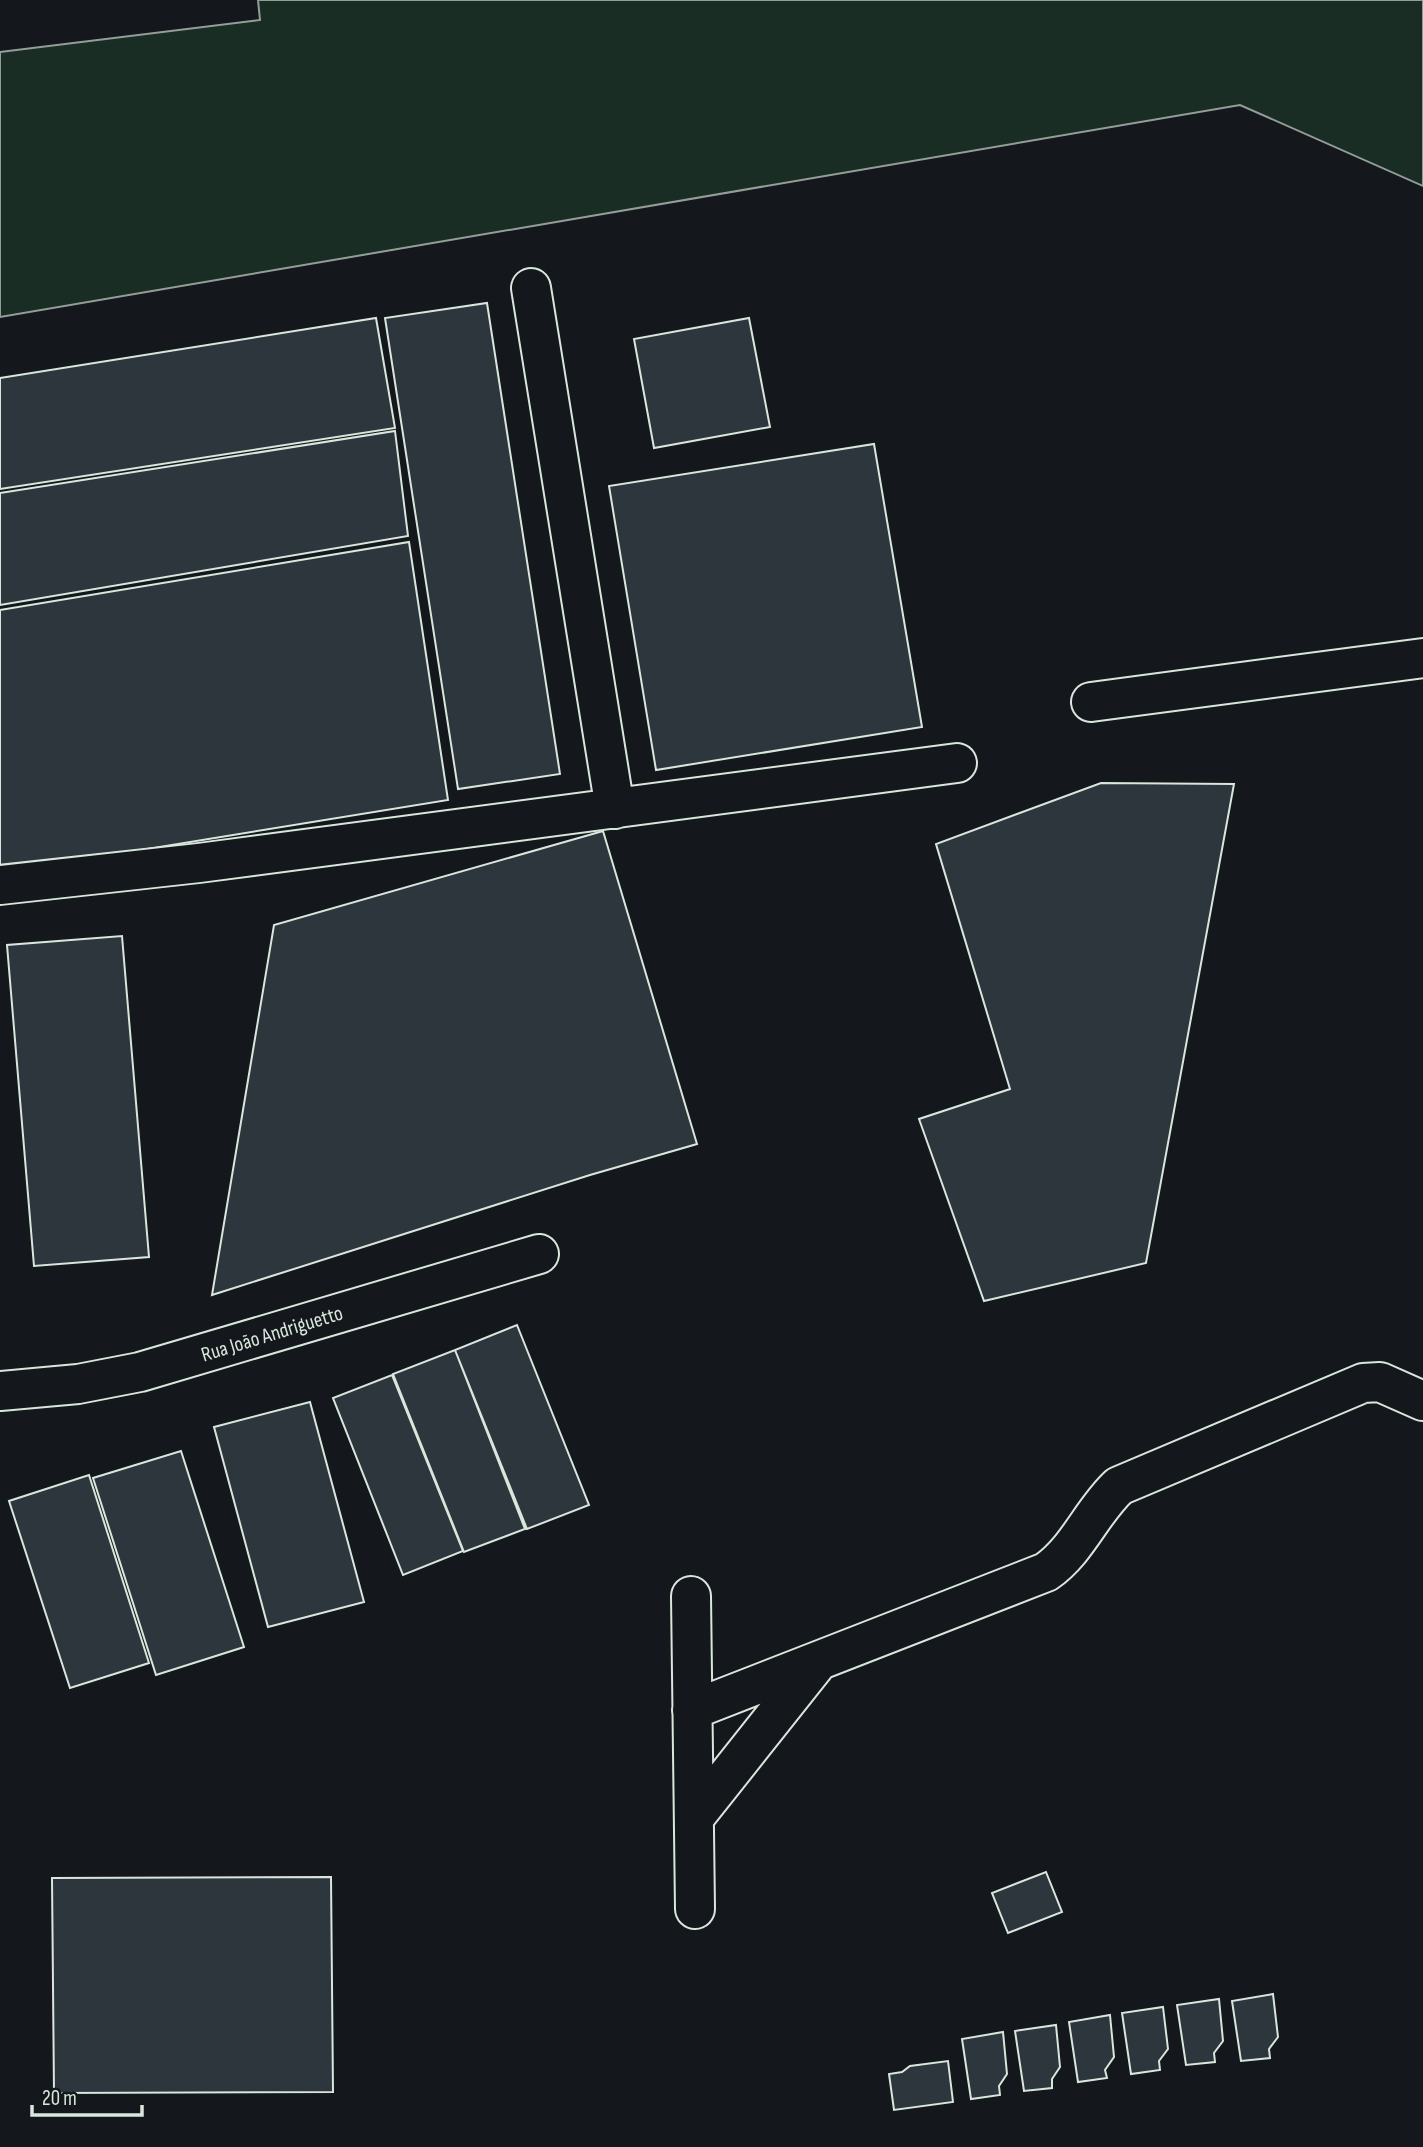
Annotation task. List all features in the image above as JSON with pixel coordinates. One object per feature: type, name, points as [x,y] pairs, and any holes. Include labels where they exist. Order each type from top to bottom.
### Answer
[{"type":"street","points":[[531,288],[615,809]]},
{"type":"street","points":[[1091,702],[1423,658]]},
{"type":"street","points":[[0,885],[199,863],[957,763]]},
{"type":"street","name":"Rua João Andriguetto","points":[[0,1391],[78,1384],[140,1373],[539,1254]]},
{"type":"street","points":[[692,1710],[1046,1572],[1063,1560],[1104,1500],[1119,1486],[1363,1383],[1380,1382],[1423,1401]]},
{"type":"street","points":[[691,1596],[695,1909]]},
{"type":"street","points":[[694,1818],[818,1661]]},
{"type":"green space","points":[[258,0],[1423,0],[1423,186],[1240,105],[0,317],[0,52],[260,20]]},
{"type":"building","points":[[487,303],[560,774],[458,789],[385,318]]},
{"type":"building","points":[[376,318],[395,428],[0,489],[0,378]]},
{"type":"building","points":[[749,318],[770,427],[654,448],[634,339]]},
{"type":"building","points":[[395,431],[408,536],[0,605],[0,493]]},
{"type":"building","points":[[874,444],[922,727],[656,770],[609,486]]},
{"type":"building","points":[[409,542],[448,800],[0,873],[0,610]]},
{"type":"building","points":[[1101,783],[1234,784],[1146,1263],[984,1301],[919,1119],[1010,1089],[936,844]]},
{"type":"building","points":[[603,831],[697,1144],[590,1175],[212,1295],[274,925]]},
{"type":"building","points":[[122,936],[149,1257],[34,1266],[7,945]]},
{"type":"building","points":[[517,1325],[589,1505],[527,1529],[455,1350]]},
{"type":"building","points":[[455,1350],[525,1529],[464,1552],[393,1374]]},
{"type":"building","points":[[392,1375],[463,1551],[403,1575],[333,1398]]},
{"type":"building","points":[[310,1402],[364,1602],[268,1627],[214,1427]]},
{"type":"building","points":[[181,1451],[244,1647],[156,1675],[93,1478]]},
{"type":"building","points":[[89,1475],[149,1663],[70,1688],[9,1501]]},
{"type":"building","points":[[1046,1872],[1062,1912],[1008,1933],[992,1893]]},
{"type":"building","points":[[331,1877],[333,2092],[54,2093],[52,1878]]},
{"type":"building","points":[[1273,1994],[1278,2037],[1269,2049],[1270,2058],[1241,2061],[1232,2001]]},
{"type":"building","points":[[1219,1999],[1223,2041],[1214,2053],[1215,2062],[1186,2065],[1177,2005]]},
{"type":"building","points":[[1163,2007],[1168,2049],[1159,2061],[1160,2070],[1131,2074],[1122,2013]]},
{"type":"building","points":[[1110,2015],[1114,2057],[1105,2070],[1107,2078],[1078,2082],[1069,2022]]},
{"type":"building","points":[[1056,2025],[1060,2067],[1052,2079],[1052,2088],[1024,2091],[1015,2031]]},
{"type":"building","points":[[1003,2032],[1007,2074],[999,2086],[1000,2095],[971,2099],[962,2039]]},
{"type":"building","points":[[948,2061],[953,2102],[894,2110],[889,2074],[902,2072],[910,2066]]}]
